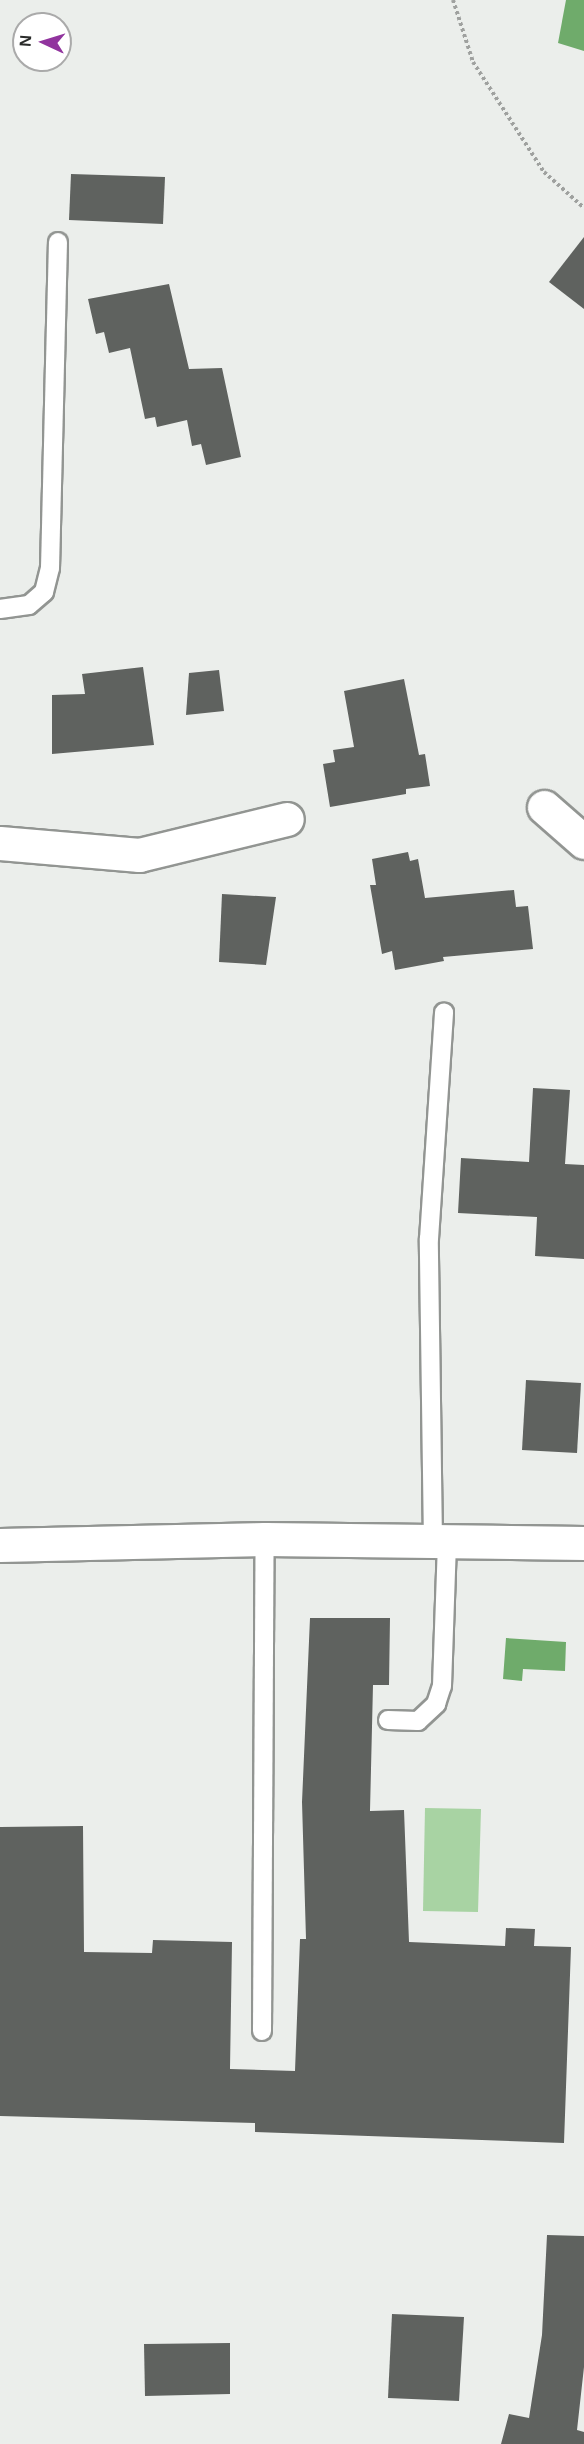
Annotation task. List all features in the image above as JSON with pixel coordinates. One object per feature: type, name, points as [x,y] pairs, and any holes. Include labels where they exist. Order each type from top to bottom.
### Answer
[{"type":"street","points":[[544,807],[584,842]]},
{"type":"street","points":[[0,843],[139,855],[287,819]]},
{"type":"street","points":[[0,1545],[265,1539],[440,1544],[584,1543]]},
{"type":"lane","points":[[0,609],[29,604],[44,592],[50,568],[58,242]]},
{"type":"lane","points":[[388,1720],[418,1721],[436,1704],[442,1686],[440,1544],[429,1239],[444,1012]]},
{"type":"lane","points":[[262,2031],[265,1539]]},
{"type":"path","points":[[453,0],[473,62],[544,172],[584,208]]},
{"type":"shaded area","points":[[566,0],[584,0],[584,51],[558,43]]},
{"type":"shaded area","points":[[506,1638],[566,1642],[565,1671],[523,1669],[522,1681],[503,1679]]},
{"type":"shaded area","points":[[425,1808],[481,1809],[478,1912],[423,1911]]},
{"type":"building","points":[[71,174],[165,177],[163,224],[69,220]]},
{"type":"building","points":[[584,237],[584,309],[549,282]]},
{"type":"building","points":[[169,284],[189,369],[222,368],[241,457],[206,465],[201,444],[192,446],[187,420],[157,427],[155,417],[145,419],[130,348],[109,353],[104,332],[96,334],[88,299]]},
{"type":"building","points":[[143,667],[154,745],[52,754],[52,695],[85,694],[82,674]]},
{"type":"building","points":[[219,670],[224,711],[186,715],[189,673]]},
{"type":"building","points":[[404,679],[419,755],[425,754],[430,786],[406,789],[406,794],[330,807],[323,764],[335,762],[333,750],[354,747],[344,691]]},
{"type":"building","points":[[408,852],[410,861],[418,859],[425,898],[514,890],[516,907],[528,906],[533,949],[443,957],[444,961],[395,970],[392,951],[382,954],[370,885],[376,885],[372,859]]},
{"type":"building","points":[[222,894],[276,897],[266,965],[219,962]]},
{"type":"building","points":[[533,1088],[570,1090],[565,1164],[584,1165],[584,1259],[535,1256],[537,1217],[458,1213],[461,1158],[529,1162]]},
{"type":"building","points":[[526,1380],[581,1383],[577,1453],[522,1450]]},
{"type":"building","points":[[310,1618],[390,1618],[389,1685],[373,1685],[370,1811],[404,1810],[409,1942],[505,1946],[506,1928],[535,1929],[534,1946],[571,1947],[564,2143],[255,2132],[255,2123],[0,2116],[0,1827],[83,1826],[84,1952],[152,1953],[153,1940],[232,1942],[230,2069],[295,2071],[300,1939],[306,1939],[302,1802]]},
{"type":"building","points":[[547,2235],[584,2236],[584,2367],[577,2430],[584,2432],[584,2444],[501,2444],[509,2414],[529,2418],[542,2335]]},
{"type":"building","points":[[392,2314],[464,2317],[459,2401],[388,2398]]},
{"type":"building","points":[[230,2343],[230,2394],[145,2396],[144,2344]]}]
